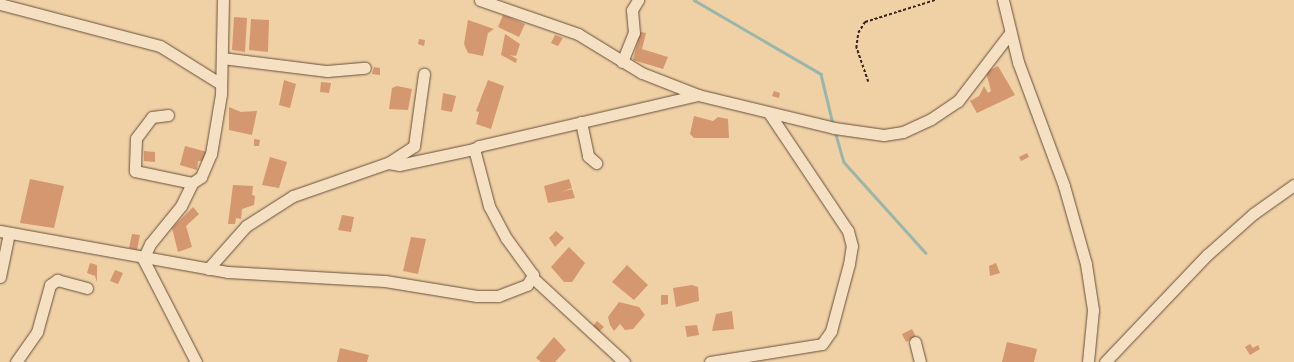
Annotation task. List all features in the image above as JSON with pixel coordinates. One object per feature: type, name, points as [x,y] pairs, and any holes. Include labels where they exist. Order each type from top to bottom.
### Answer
[{"type":"street","points":[[480,0],[578,34],[622,62],[698,95],[769,113],[861,132],[903,132],[932,119],[958,101],[1010,33]]},
{"type":"street","points":[[622,62],[634,33],[632,10],[638,0]]},
{"type":"street","points":[[1003,0],[1010,33],[1064,186],[1086,264],[1093,310],[1088,362]]},
{"type":"street","points":[[196,362],[143,259],[146,250],[181,206],[192,183],[201,177],[211,154],[221,84],[222,58],[220,1]]},
{"type":"street","points":[[0,4],[160,46],[221,84]]},
{"type":"street","points":[[222,58],[328,71],[365,68]]},
{"type":"street","points":[[208,269],[233,238],[280,202],[388,164],[414,146],[424,74]]},
{"type":"street","points":[[388,164],[398,165],[474,149],[698,95]]},
{"type":"street","points":[[710,362],[822,344],[831,331],[849,264],[852,246],[848,231],[769,113]]},
{"type":"street","points":[[168,115],[152,117],[136,138],[135,171],[192,183]]},
{"type":"street","points":[[581,122],[588,156],[596,163]]},
{"type":"street","points":[[474,149],[490,206],[533,278],[624,362]]},
{"type":"street","points":[[1105,362],[1207,254],[1249,218],[1294,185]]},
{"type":"street","points":[[0,277],[5,232],[143,259],[208,269],[295,278],[400,282],[485,296],[512,292],[533,278]]},
{"type":"street","points":[[16,362],[32,342],[50,285],[57,280],[87,288]]},
{"type":"street","points":[[915,342],[920,362]]},
{"type":"path","points":[[868,82],[856,48],[858,33],[865,22],[935,0]]},
{"type":"building","points":[[503,15],[525,24],[519,37],[498,27]]},
{"type":"building","points":[[234,17],[247,18],[245,52],[232,50]]},
{"type":"building","points":[[251,19],[269,20],[268,52],[249,50]]},
{"type":"building","points":[[468,20],[494,29],[488,33],[483,56],[468,53],[464,44]]},
{"type":"building","points":[[640,32],[646,33],[642,49],[668,57],[663,69],[633,60]]},
{"type":"building","points":[[505,34],[520,44],[516,56],[510,55],[517,59],[516,63],[501,55]]},
{"type":"building","points":[[555,35],[563,38],[558,46],[551,43]]},
{"type":"building","points":[[419,39],[425,40],[424,46],[418,44]]},
{"type":"building","points":[[998,66],[1015,95],[977,113],[970,101],[979,96],[984,86],[988,93],[991,91],[986,72]]},
{"type":"building","points":[[374,67],[380,68],[380,75],[372,74]]},
{"type":"building","points":[[284,80],[296,84],[290,108],[279,105]]},
{"type":"building","points":[[488,80],[504,86],[491,129],[476,124],[479,112],[476,111]]},
{"type":"building","points":[[321,82],[331,83],[329,93],[320,92]]},
{"type":"building","points":[[397,86],[412,89],[408,110],[389,109],[392,88]]},
{"type":"building","points":[[774,91],[780,93],[779,98],[772,96]]},
{"type":"building","points":[[443,93],[456,96],[452,112],[441,110]]},
{"type":"building","points":[[229,107],[241,112],[257,111],[252,135],[229,130]]},
{"type":"building","points":[[694,116],[713,121],[718,117],[728,119],[729,138],[694,138],[690,134]]},
{"type":"building","points":[[254,139],[260,140],[259,146],[254,146]]},
{"type":"building","points":[[185,146],[207,152],[204,161],[198,161],[197,170],[180,165]]},
{"type":"building","points":[[144,151],[155,152],[155,162],[144,161]]},
{"type":"building","points":[[1027,153],[1029,157],[1021,161],[1019,157]]},
{"type":"building","points":[[270,157],[287,162],[279,188],[262,185]]},
{"type":"building","points":[[30,179],[64,186],[54,228],[20,223]]},
{"type":"building","points":[[569,179],[572,188],[561,192],[572,189],[575,198],[548,203],[544,186]]},
{"type":"building","points":[[233,185],[253,186],[252,195],[255,196],[254,205],[242,209],[241,219],[236,218],[235,224],[228,224]]},
{"type":"building","points":[[193,207],[199,214],[186,226],[192,247],[178,252],[172,228]]},
{"type":"building","points":[[342,215],[354,217],[351,232],[338,230]]},
{"type":"building","points":[[556,231],[564,238],[555,247],[549,238]]},
{"type":"building","points":[[132,234],[140,235],[137,250],[129,248]]},
{"type":"building","points":[[411,237],[426,239],[418,274],[403,271]]},
{"type":"building","points":[[569,247],[585,263],[572,282],[564,282],[551,267]]},
{"type":"building","points":[[90,263],[97,265],[97,282],[95,276],[87,273]]},
{"type":"building","points":[[996,263],[1000,273],[990,276],[989,266]]},
{"type":"building","points":[[627,265],[648,285],[634,300],[612,282]]},
{"type":"building","points":[[115,270],[123,273],[118,284],[110,281]]},
{"type":"building","points":[[692,285],[698,287],[699,301],[676,307],[673,288]]},
{"type":"building","points":[[661,295],[668,295],[668,304],[661,305]]},
{"type":"building","points":[[619,302],[639,307],[645,315],[633,329],[625,330],[620,324],[614,331],[610,325],[608,317]]},
{"type":"building","points":[[732,311],[734,329],[712,331],[716,314]]},
{"type":"building","points":[[597,321],[604,327],[598,333],[592,327]]},
{"type":"building","points":[[697,325],[699,335],[687,337],[685,326]]},
{"type":"building","points":[[912,329],[916,337],[906,342],[902,334]]},
{"type":"building","points":[[554,337],[566,350],[555,362],[541,362],[536,358]]},
{"type":"building","points":[[1007,342],[1037,349],[1034,362],[1002,362]]},
{"type":"building","points":[[1250,344],[1253,348],[1258,345],[1260,349],[1250,355],[1245,347]]},
{"type":"building","points":[[340,348],[369,355],[367,362],[337,362]]},
{"type":"waterway","points":[[694,0],[821,74],[833,124]]},
{"type":"waterway","points":[[835,131],[844,162],[926,253]]}]
